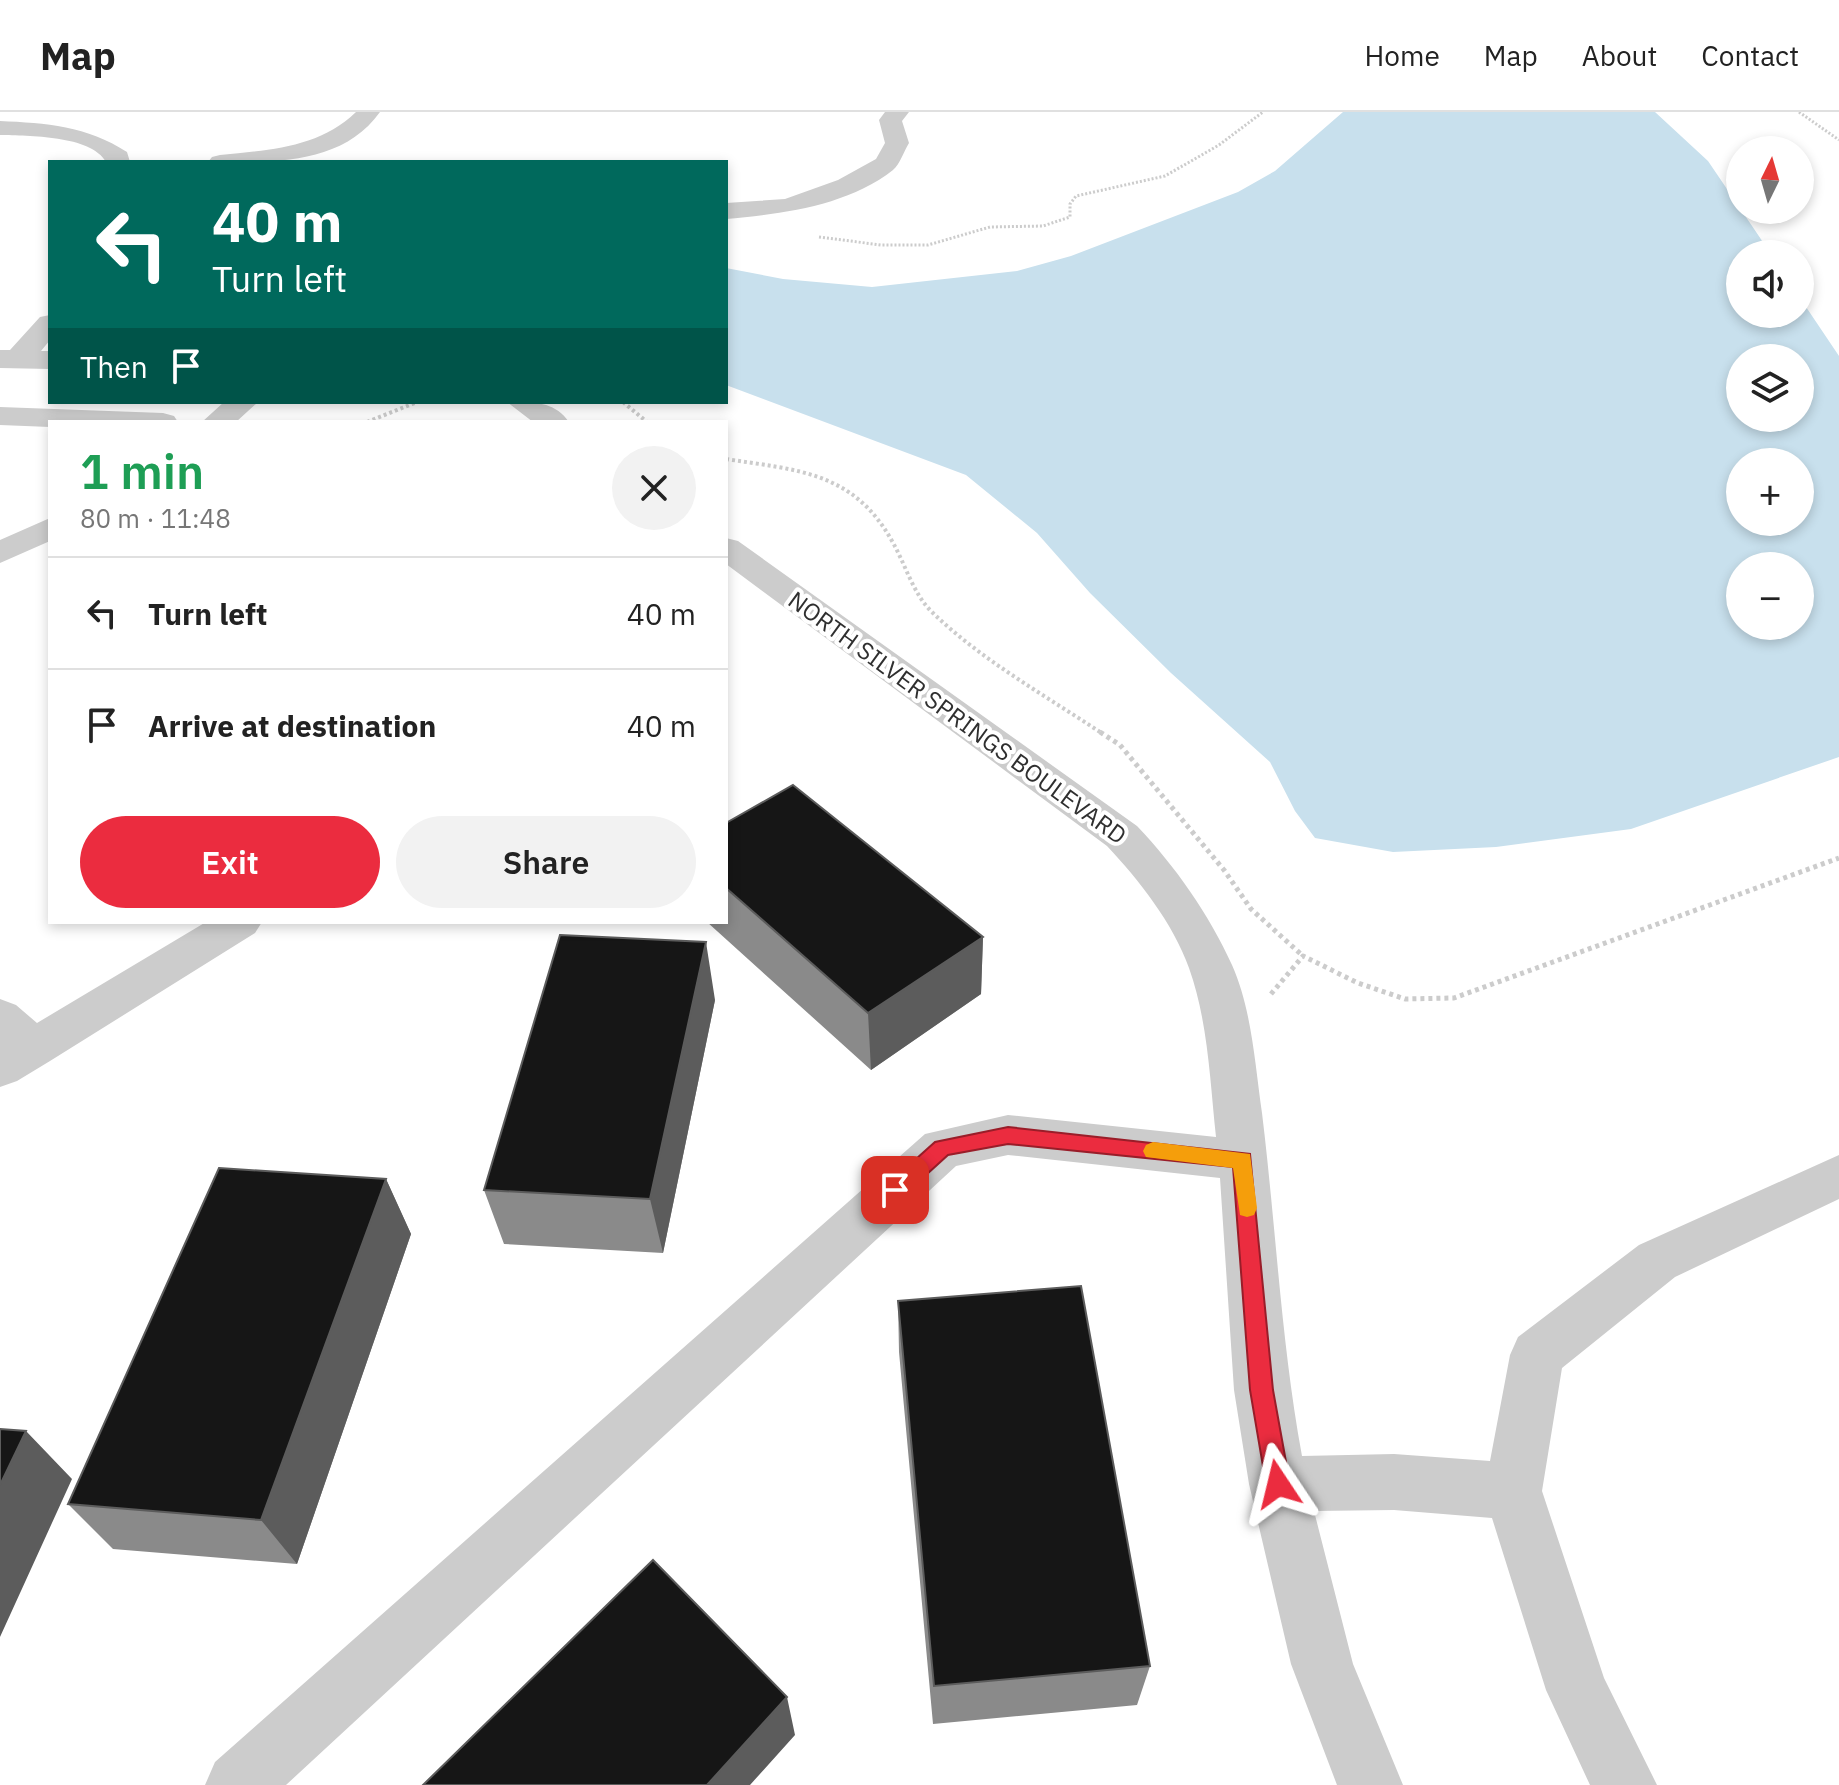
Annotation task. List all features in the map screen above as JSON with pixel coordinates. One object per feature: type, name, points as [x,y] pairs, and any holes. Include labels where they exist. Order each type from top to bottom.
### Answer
[{"type":"street","points":[[235,160],[311,150],[360,123],[369,112]]},
{"type":"street","points":[[728,211],[788,206],[847,185],[886,164],[897,143],[890,120],[898,112]]},
{"type":"street","points":[[0,128],[81,135],[98,142],[119,157],[118,160]]},
{"type":"street","points":[[9,359],[48,325]]},
{"type":"street","points":[[9,359],[48,360]]},
{"type":"street","points":[[220,420],[240,404]]},
{"type":"street","points":[[525,404],[551,420]]},
{"type":"street","points":[[0,416],[109,420]]},
{"type":"street","points":[[0,553],[48,529]]},
{"type":"street","name":"NORTH SILVER SPRINGS BOULEVARD","points":[[728,549],[1122,836],[1141,856],[1182,912],[1211,967],[1229,1039],[1243,1160],[1262,1390],[1278,1484],[1322,1664],[1370,1785]]},
{"type":"street","points":[[0,1017],[17,1058],[237,924]]},
{"type":"street","points":[[238,1785],[942,1148],[1008,1135],[1243,1160]]},
{"type":"street","points":[[1624,1785],[1577,1690],[1513,1491],[1537,1355],[1657,1261],[1839,1176]]},
{"type":"street","points":[[1278,1484],[1394,1482],[1513,1491]]},
{"type":"path","points":[[811,236],[876,245],[910,246],[943,242],[995,225],[1021,228],[1060,223],[1070,217],[1070,204],[1076,196],[1165,176],[1219,145],[1263,112]]},
{"type":"path","points":[[1799,112],[1839,140]]},
{"type":"path","points":[[372,420],[412,404]]},
{"type":"path","points":[[625,404],[645,420]]},
{"type":"path","points":[[728,459],[813,472],[844,488],[871,510],[892,540],[910,580],[932,613],[996,663],[1120,745],[1224,870],[1251,909],[1303,956],[1358,983],[1405,999],[1454,998],[1839,858]]},
{"type":"path","points":[[1264,1002],[1303,956]]},
{"type":"water","points":[[1343,112],[1655,112],[1708,161],[1726,188],[1726,224],[1751,224],[1762,240],[1726,240],[1726,328],[1814,328],[1814,319],[1839,356],[1839,757],[1631,829],[1496,847],[1393,852],[1315,838],[1295,811],[1270,762],[1171,673],[1090,593],[1037,533],[966,475],[728,386],[728,268],[783,279],[872,287],[1017,271],[1071,256],[1238,192],[1275,171]]},
{"type":"building","points":[[793,785],[983,937],[868,1013],[728,890],[728,822]]},
{"type":"building","points":[[560,935],[706,942],[650,1199],[484,1190]]},
{"type":"building","points":[[219,1168],[386,1179],[261,1520],[68,1504]]},
{"type":"building","points":[[1081,1286],[1150,1666],[934,1686],[898,1301]]},
{"type":"building","points":[[0,1429],[26,1431],[0,1485]]},
{"type":"building","points":[[653,1560],[787,1697],[707,1785],[423,1785]]},
{"type":"slow traffic","points":[[1153,1151],[1243,1160],[1247,1208]]},
{"type":"route","points":[[895,1190],[942,1148],[1008,1135],[1243,1160],[1262,1390],[1278,1484]]}]
